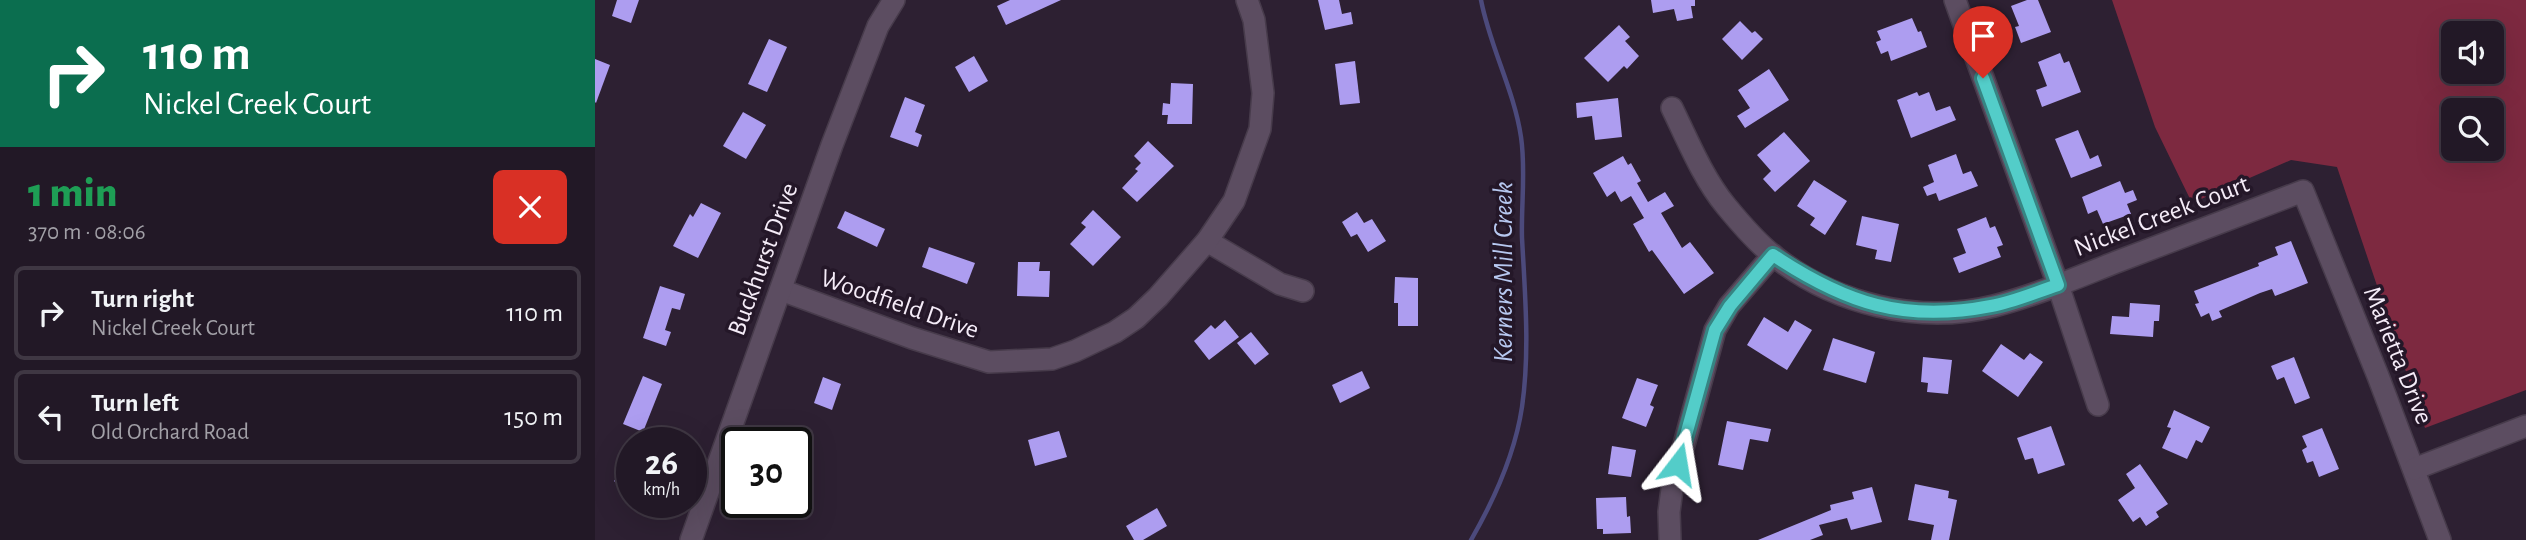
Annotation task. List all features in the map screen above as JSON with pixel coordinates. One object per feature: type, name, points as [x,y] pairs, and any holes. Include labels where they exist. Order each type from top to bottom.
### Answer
[{"type":"street","name":"Buckhurst Drive","points":[[691,540],[878,26],[894,0]]},
{"type":"street","name":"Woodfield Drive","points":[[781,290],[977,360],[1052,359],[1075,351],[1136,318],[1207,241],[1234,201],[1260,129],[1263,93],[1260,61],[1254,20],[1247,0]]},
{"type":"street","points":[[1955,0],[2058,285],[2098,405]]},
{"type":"street","name":"Nickel Creek Court","points":[[1672,108],[1725,205],[1773,255],[1837,293],[1871,305],[1913,313],[1993,306],[2058,285],[2303,191]]},
{"type":"street","name":"Marietta Drive","points":[[2303,191],[2440,540]]},
{"type":"street","points":[[1207,241],[1280,284],[1303,291]]},
{"type":"street","points":[[1670,540],[1672,489],[1715,330],[1730,306],[1773,255]]},
{"type":"street","points":[[2414,469],[2526,426]]},
{"type":"shaded area","points":[[2112,0],[2526,0],[2526,390],[2425,428],[2337,167],[2291,160],[2192,203],[2155,127]]},
{"type":"building","points":[[617,0],[639,0],[631,23],[612,16]]},
{"type":"building","points":[[1010,0],[1061,0],[1006,25],[997,6]]},
{"type":"building","points":[[1318,0],[1339,0],[1342,14],[1351,12],[1353,24],[1325,30]]},
{"type":"building","points":[[1651,0],[1695,0],[1695,6],[1691,6],[1693,18],[1677,21],[1674,9],[1653,13]]},
{"type":"building","points":[[2027,0],[2038,0],[2051,32],[2021,43],[2015,27],[2019,26],[2011,6]]},
{"type":"building","points":[[1912,18],[1927,47],[1891,61],[1888,51],[1881,54],[1876,42],[1881,40],[1877,31]]},
{"type":"building","points":[[1740,21],[1763,39],[1742,60],[1722,39]]},
{"type":"building","points":[[1619,25],[1630,37],[1625,41],[1639,56],[1627,69],[1624,66],[1608,82],[1584,58]]},
{"type":"building","points":[[769,39],[787,47],[767,92],[748,84]]},
{"type":"building","points":[[2060,53],[2064,63],[2069,61],[2081,92],[2042,107],[2036,90],[2047,86],[2038,62]]},
{"type":"building","points":[[974,56],[988,81],[969,92],[955,67]]},
{"type":"building","points":[[595,59],[610,65],[596,103],[595,102]]},
{"type":"building","points":[[1355,61],[1360,103],[1340,105],[1335,64]]},
{"type":"building","points":[[1769,69],[1789,100],[1745,128],[1737,116],[1750,108],[1738,90]]},
{"type":"building","points":[[1171,83],[1193,84],[1192,124],[1167,124],[1168,115],[1162,115],[1163,103],[1170,104]]},
{"type":"building","points":[[1917,92],[1919,96],[1929,92],[1936,111],[1950,106],[1956,120],[1911,138],[1897,100]]},
{"type":"building","points":[[905,97],[925,105],[915,132],[922,135],[918,147],[890,137]]},
{"type":"building","points":[[1618,98],[1622,137],[1595,140],[1592,116],[1577,118],[1576,103]]},
{"type":"building","points":[[743,112],[766,125],[746,159],[723,146]]},
{"type":"building","points":[[2078,130],[2090,159],[2098,155],[2102,166],[2071,178],[2055,139]]},
{"type":"building","points":[[1784,132],[1810,161],[1775,192],[1763,179],[1771,171],[1757,155]]},
{"type":"building","points":[[1148,141],[1174,166],[1137,202],[1122,188],[1138,171],[1135,169],[1141,163],[1134,156]]},
{"type":"building","points":[[1956,154],[1963,174],[1971,171],[1978,186],[1939,201],[1936,193],[1927,196],[1923,187],[1934,182],[1928,165]]},
{"type":"building","points":[[1623,156],[1628,165],[1631,163],[1641,181],[1637,183],[1648,202],[1665,192],[1674,206],[1661,213],[1682,248],[1690,242],[1714,273],[1684,294],[1652,250],[1649,252],[1633,224],[1644,218],[1631,196],[1621,202],[1615,191],[1607,197],[1593,173]]},
{"type":"building","points":[[1814,180],[1847,201],[1825,235],[1810,225],[1815,218],[1797,206]]},
{"type":"building","points":[[2120,181],[2125,193],[2133,190],[2137,200],[2127,204],[2131,214],[2103,224],[2097,210],[2088,214],[2082,197]]},
{"type":"building","points":[[701,203],[721,213],[698,258],[673,246],[690,214],[693,217]]},
{"type":"building","points":[[1093,210],[1121,237],[1093,266],[1070,244],[1086,227],[1081,223]]},
{"type":"building","points":[[845,211],[885,229],[877,247],[837,228]]},
{"type":"building","points":[[1357,212],[1364,223],[1372,219],[1386,241],[1368,252],[1357,234],[1351,237],[1342,222]]},
{"type":"building","points":[[1862,216],[1899,224],[1891,262],[1875,259],[1877,250],[1856,245]]},
{"type":"building","points":[[1986,217],[1990,228],[1995,226],[2003,245],[1997,247],[2001,257],[1959,273],[1953,258],[1966,253],[1957,229]]},
{"type":"building","points":[[2291,241],[2308,283],[2275,296],[2272,289],[2260,293],[2219,311],[2222,317],[2212,321],[2209,313],[2201,317],[2195,304],[2199,303],[2194,291],[2259,266],[2258,263],[2278,255],[2275,247]]},
{"type":"building","points":[[929,247],[975,263],[967,284],[922,267]]},
{"type":"building","points":[[1018,262],[1040,262],[1039,271],[1050,271],[1049,297],[1017,296]]},
{"type":"building","points":[[1395,277],[1418,278],[1418,326],[1398,326],[1398,303],[1394,303]]},
{"type":"building","points":[[660,286],[685,294],[680,310],[672,308],[665,330],[671,332],[666,346],[643,338]]},
{"type":"building","points":[[2130,303],[2160,305],[2159,321],[2154,321],[2153,337],[2110,334],[2112,316],[2129,317]]},
{"type":"building","points":[[1764,317],[1788,332],[1795,320],[1812,330],[1787,370],[1747,345]]},
{"type":"building","points":[[1225,320],[1239,337],[1209,360],[1194,341],[1211,325],[1215,329]]},
{"type":"building","points":[[1251,332],[1269,354],[1255,365],[1237,343]]},
{"type":"building","points":[[1833,338],[1875,352],[1866,383],[1823,370]]},
{"type":"building","points":[[2001,344],[2024,360],[2030,353],[2043,362],[2018,397],[1982,371]]},
{"type":"building","points":[[1923,357],[1952,360],[1948,394],[1927,392],[1928,383],[1921,382]]},
{"type":"building","points":[[2294,357],[2310,398],[2295,404],[2284,377],[2277,380],[2271,366]]},
{"type":"building","points":[[1362,371],[1370,388],[1340,403],[1332,385]]},
{"type":"building","points":[[643,376],[662,384],[645,427],[623,424]]},
{"type":"building","points":[[823,377],[841,384],[832,410],[814,403]]},
{"type":"building","points":[[1637,378],[1658,385],[1650,405],[1654,407],[1646,427],[1622,418]]},
{"type":"building","points":[[2174,410],[2210,427],[2202,443],[2196,440],[2187,459],[2162,448],[2171,428],[2167,427]]},
{"type":"building","points":[[1727,421],[1771,429],[1768,442],[1750,439],[1743,470],[1718,465]]},
{"type":"building","points":[[2051,426],[2065,465],[2038,474],[2033,458],[2025,460],[2017,438]]},
{"type":"building","points":[[2322,428],[2339,469],[2319,477],[2313,461],[2307,463],[2302,450],[2307,447],[2302,436]]},
{"type":"building","points":[[1059,431],[1067,457],[1035,466],[1028,440]]},
{"type":"building","points":[[1612,446],[1636,450],[1631,477],[1608,474]]},
{"type":"building","points":[[2140,464],[2168,504],[2156,512],[2159,517],[2146,526],[2140,517],[2133,522],[2118,500],[2135,488],[2126,474]]},
{"type":"building","points":[[1915,484],[1949,491],[1948,498],[1957,500],[1949,540],[1931,540],[1934,525],[1908,520]]},
{"type":"building","points":[[1872,487],[1882,522],[1851,530],[1847,518],[1819,525],[1823,535],[1810,540],[1758,540],[1831,510],[1830,505],[1854,499],[1852,492]]},
{"type":"building","points":[[1626,497],[1631,533],[1603,534],[1603,529],[1597,529],[1596,498]]},
{"type":"building","points":[[1157,508],[1167,526],[1143,540],[1134,540],[1126,526]]},
{"type":"waterway","name":"Kerners Mill Creek","points":[[1471,540],[1495,493],[1519,425],[1526,344],[1521,137],[1513,102],[1481,0]]},
{"type":"route","points":[[1678,464],[1715,330],[1730,306],[1773,255],[1837,293],[1871,305],[1913,313],[1993,306],[2058,285],[1983,78]]}]
